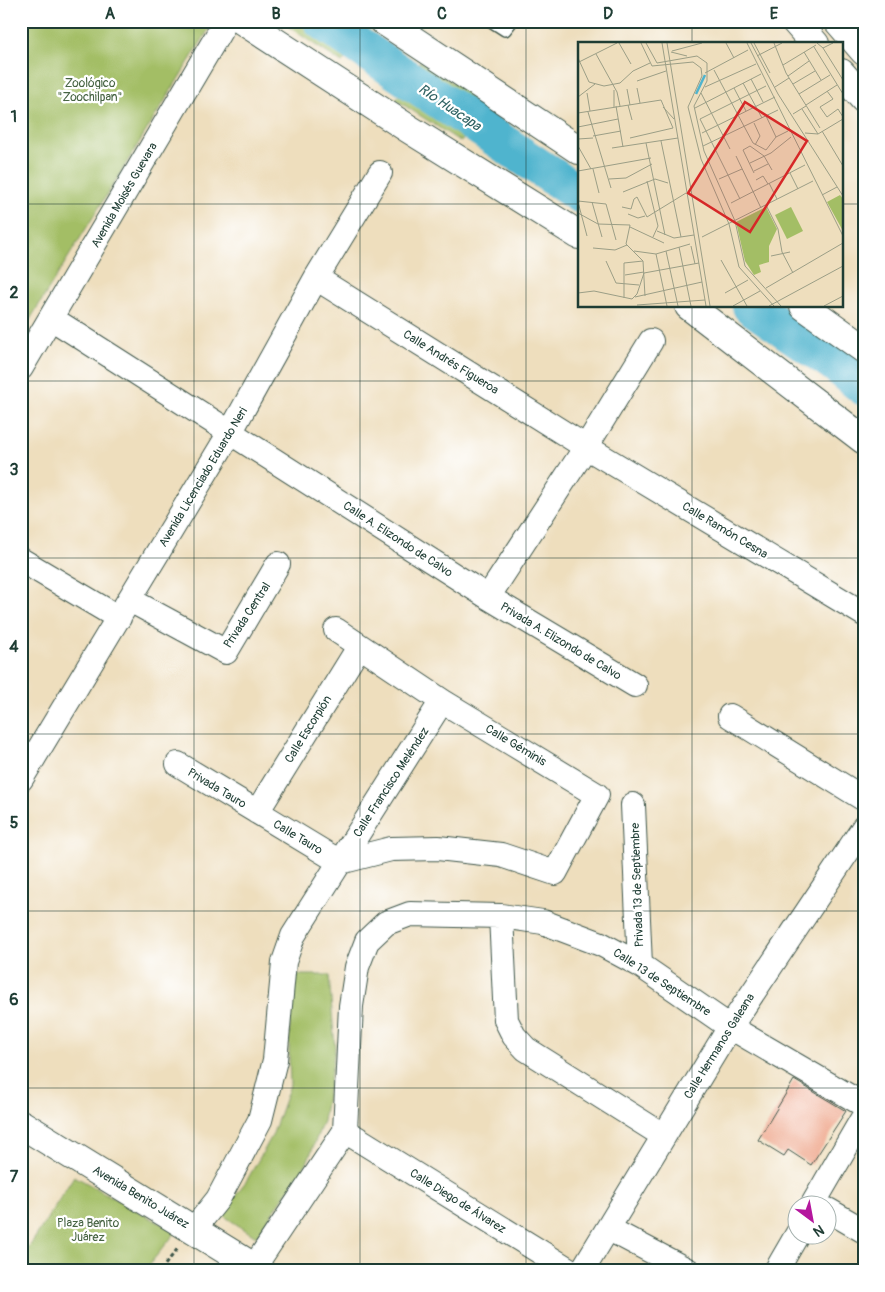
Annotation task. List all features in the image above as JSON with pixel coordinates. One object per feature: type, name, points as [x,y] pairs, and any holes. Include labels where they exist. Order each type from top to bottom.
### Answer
[{"type":"main road","points":[[243,21],[409,129],[578,234]]},
{"type":"main road","points":[[384,21],[578,149]]},
{"type":"main road","points":[[795,21],[813,42]]},
{"type":"main road","points":[[838,21],[864,51]]},
{"type":"main road","points":[[842,74],[864,99]]},
{"type":"main road","points":[[692,308],[864,440]]},
{"type":"main road","points":[[807,308],[864,349]]},
{"type":"main road","name":"Avenida Benito Juárez","points":[[21,1124],[257,1269]]},
{"type":"street","name":"Avenida Moisés Guevara","points":[[21,368],[226,21]]},
{"type":"street","name":"Avenida Licenciado Eduardo Neri","points":[[21,779],[231,431],[316,278],[380,174]]},
{"type":"street","name":"Calle Andrés Figueroa","points":[[316,278],[586,447]]},
{"type":"street","name":"Calle A. Elizondo de Calvo","points":[[51,318],[231,431],[488,597]]},
{"type":"street","points":[[488,597],[586,447],[651,341]]},
{"type":"street","name":"Calle Ramón Cesna","points":[[586,447],[864,614]]},
{"type":"street","points":[[21,560],[125,609]]},
{"type":"street","name":"Privada Central","points":[[125,609],[226,652],[278,564]]},
{"type":"street","name":"Privada A. Elizondo de Calvo","points":[[488,597],[635,685]]},
{"type":"street","name":"Calle Géminis","points":[[336,630],[442,701],[598,795],[554,873],[501,855],[438,848],[391,849],[340,862]]},
{"type":"street","name":"Calle Escorpión","points":[[257,812],[359,646]]},
{"type":"street","name":"Calle Francisco Meléndez","points":[[194,1230],[218,1199],[260,1120],[275,1060],[284,962],[293,936],[442,701]]},
{"type":"street","points":[[730,716],[864,799]]},
{"type":"street","name":"Privada Tauro","points":[[178,764],[257,812]]},
{"type":"street","name":"Privada 13 de Septiembre","points":[[634,805],[640,965]]},
{"type":"street","name":"Calle Tauro","points":[[257,812],[340,862]]},
{"type":"street","name":"Calle Hermanos Galeana","points":[[582,1271],[730,1027],[864,827]]},
{"type":"street","name":"Calle 13 de Septiembre","points":[[345,1131],[351,1006],[357,967],[367,941],[386,923],[410,914],[502,916],[543,922],[601,944],[640,965],[730,1027],[864,1105]]},
{"type":"street","points":[[502,916],[506,1020],[514,1036],[526,1049],[664,1136]]},
{"type":"street","points":[[824,1194],[864,1116]]},
{"type":"street","points":[[257,1269],[345,1131]]},
{"type":"street","name":"Calle Diego de Álvarez","points":[[345,1131],[571,1271]]},
{"type":"street","points":[[838,1217],[864,1231]]},
{"type":"street","points":[[608,1229],[689,1271]]},
{"type":"street","points":[[776,1271],[792,1244]]},
{"type":"lane","points":[[490,21],[505,30],[512,21]]},
{"type":"green space","name":"Zoológico \"Zoochilpan\"","points":[[21,21],[214,21],[21,334]]},
{"type":"green space","points":[[280,21],[365,21],[368,23],[342,63]]},
{"type":"green space","points":[[420,61],[485,104],[461,142],[396,100]]},
{"type":"green space","points":[[295,975],[329,975],[335,1048],[323,1121],[307,1163],[256,1237],[221,1214],[247,1180],[272,1136],[290,1085],[290,1017]]},
{"type":"green space","name":"Plaza Benito Juárez","points":[[74,1176],[176,1232],[144,1271],[21,1271],[21,1260]]},
{"type":"building","points":[[794,1080],[846,1111],[811,1165],[788,1150],[784,1156],[758,1140]]},
{"type":"waterway","name":"Río Huacapa","points":[[322,21],[578,193]]},
{"type":"waterway","name":"Río Huacapa","points":[[754,308],[833,362],[864,387]]}]
